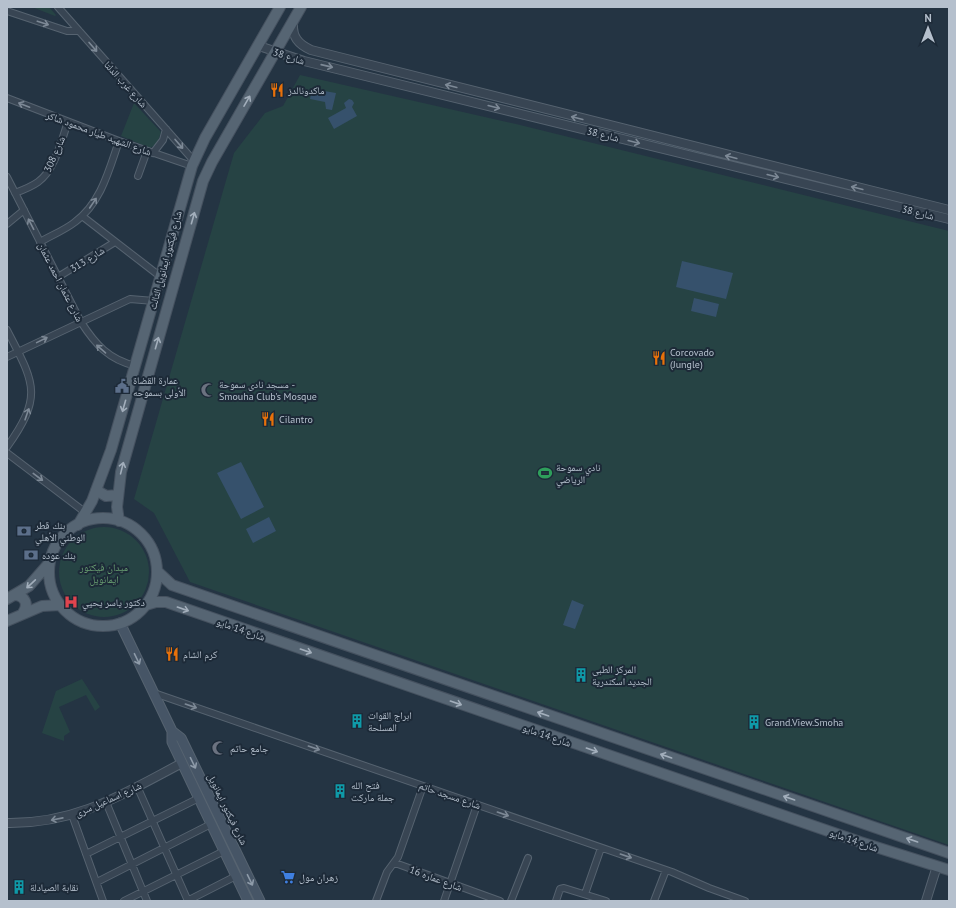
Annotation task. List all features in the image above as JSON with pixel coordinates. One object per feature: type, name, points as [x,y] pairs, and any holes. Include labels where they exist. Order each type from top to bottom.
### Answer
[{"type":"main road","name":"شارع فيكتور ايمانويل الثالث","points":[[78,525],[86,513],[111,450],[193,164],[205,138],[280,7]]},
{"type":"main road","name":"شارع فيكتور ايمانويل الثالث","points":[[119,521],[117,507],[121,472],[203,181],[215,157],[301,7]]},
{"type":"main road","points":[[96,490],[106,496],[118,496]]},
{"type":"main road","points":[[103,518],[119,521],[132,527],[143,536],[152,548],[157,571],[156,586],[146,605],[130,619],[120,624],[104,626],[88,624],[72,616],[60,605],[50,581],[50,562],[56,546],[62,537],[78,525],[103,518]]},
{"type":"main road","points":[[11,597],[29,586],[50,562]]},
{"type":"main road","name":"شارع 14 مايو","points":[[157,571],[172,585],[949,853]]},
{"type":"main road","points":[[11,597],[23,598],[26,601],[23,613]]},
{"type":"main road","name":"شارع 14 مايو","points":[[146,605],[156,602],[166,602],[854,840],[949,870]]},
{"type":"main road","points":[[7,621],[23,613],[46,605],[60,605]]},
{"type":"main road","name":"شارع فيكتور ايمانويل","points":[[120,624],[172,731],[172,742],[248,901]]},
{"type":"main road","points":[[438,697],[440,686],[446,680]]},
{"type":"main road","name":"شارع فيكتور ايمانويل","points":[[172,731],[181,738],[260,901]]},
{"type":"street","name":"شارع غرب الدلتا","points":[[58,7],[166,129],[193,164]]},
{"type":"street","points":[[7,11],[67,31],[79,31]]},
{"type":"street","name":"شارع 38","points":[[293,20],[293,33],[296,40],[311,50],[870,196],[949,219]]},
{"type":"street","name":"شارع 38","points":[[259,46],[304,61],[870,196],[949,210]]},
{"type":"street","name":"شارع الشهيد طيار محمود شاكر","points":[[7,98],[150,152],[193,164]]},
{"type":"street","name":"شارع 308","points":[[15,193],[38,182],[44,176],[53,161],[68,122]]},
{"type":"street","points":[[138,176],[150,152],[160,144],[166,129]]},
{"type":"street","points":[[40,242],[68,227],[91,207],[101,189],[119,141]]},
{"type":"street","name":"شارع عثمان احمد عثمان","points":[[7,177],[81,322],[93,340],[103,351],[119,361],[136,366]]},
{"type":"street","points":[[7,224],[24,210]]},
{"type":"street","points":[[82,216],[161,277]]},
{"type":"street","name":"شارع 313","points":[[58,277],[115,242]]},
{"type":"street","points":[[7,357],[130,299],[154,300]]},
{"type":"street","points":[[7,330],[29,377],[31,404],[25,420],[7,447]]},
{"type":"street","points":[[7,453],[86,513]]},
{"type":"street","name":"شارع مسجد حاتم","points":[[154,693],[666,870],[744,901]]},
{"type":"street","name":"شارع اسماعيل سرى","points":[[7,823],[37,822],[72,815],[106,802],[182,763]]},
{"type":"street","points":[[137,786],[188,901],[236,876]]},
{"type":"street","points":[[376,901],[387,872],[395,863],[423,786]]},
{"type":"street","points":[[86,854],[199,798]]},
{"type":"street","points":[[106,802],[147,901]]},
{"type":"street","points":[[444,901],[477,805]]},
{"type":"street","points":[[72,815],[103,901]]},
{"type":"street","points":[[97,882],[211,824]]},
{"type":"street","points":[[585,894],[602,848]]},
{"type":"street","points":[[124,901],[224,851]]},
{"type":"street","points":[[512,901],[528,858]]},
{"type":"street","name":"شارع عماره 16","points":[[395,863],[500,901]]},
{"type":"street","points":[[926,901],[937,866]]},
{"type":"street","points":[[654,901],[666,870]]},
{"type":"street","points":[[556,901],[560,890],[564,888],[606,901]]},
{"type":"street","points":[[722,901],[725,894]]},
{"type":"green space","points":[[32,7],[49,7],[56,15],[55,16]]},
{"type":"green space","name":"نادي سموحة الرياضي","points":[[300,75],[516,124],[949,231],[949,845],[190,582],[154,513],[134,499],[234,153],[265,113],[283,106]]},
{"type":"green space","points":[[134,103],[161,132],[157,144],[150,148],[121,136]]},
{"type":"green space","name":"ميدان فيكتور ايمانويل","points":[[104,527],[121,530],[136,540],[146,555],[149,572],[146,589],[136,604],[121,614],[104,617],[87,614],[72,604],[62,589],[59,572],[62,555],[72,540],[87,530]]},
{"type":"green space","points":[[82,679],[100,707],[95,711],[86,695],[59,707],[70,732],[64,736],[64,741],[42,733],[56,691]]},
{"type":"water","points":[[312,89],[336,93],[332,110],[326,109],[325,102],[310,99]]},
{"type":"water","points":[[349,99],[354,103],[352,107],[357,116],[334,129],[328,118],[346,108],[344,103]]},
{"type":"water","points":[[682,261],[733,273],[726,299],[676,287]]},
{"type":"water","points":[[694,298],[719,304],[716,317],[691,311]]},
{"type":"water","points":[[241,462],[264,507],[241,519],[217,473]]},
{"type":"water","points":[[269,517],[276,531],[253,543],[246,529]]},
{"type":"water","points":[[572,600],[584,605],[575,629],[563,625]]},
{"type":"place","name":"ماكدونالدز","points":[[277,90]]},
{"type":"place","name":"Corcovado (Jungle)","points":[[659,358]]},
{"type":"place","name":"عمارة القضاة الأولى بسموحه","points":[[122,386]]},
{"type":"place","name":"مسجد نادى سموحة - Smouha Club's Mosque","points":[[208,390]]},
{"type":"place","name":"Cilantro","points":[[268,419]]},
{"type":"place","name":"نادي سموحة الرياضي","points":[[545,473]]},
{"type":"place","name":"بنك قطر الوطني الأهلي","points":[[24,531]]},
{"type":"place","name":"بنك عوده","points":[[31,555]]},
{"type":"place","name":"دكتور ياسر يحيي","points":[[71,602]]},
{"type":"place","name":"كرم الشام","points":[[172,654]]},
{"type":"place","name":"المركز الطبى الجديد اسكندرية","points":[[581,675]]},
{"type":"place","name":"ابراج القوات المسلحة","points":[[357,721]]},
{"type":"place","name":"Grand.View.Smoha","points":[[754,722]]},
{"type":"place","name":"جامع حاتم","points":[[219,748]]},
{"type":"place","name":"فتح الله جملة ماركت","points":[[340,791]]},
{"type":"place","name":"زهران مول","points":[[288,877]]},
{"type":"place","name":"نقابة الصيادلة","points":[[19,887]]}]
